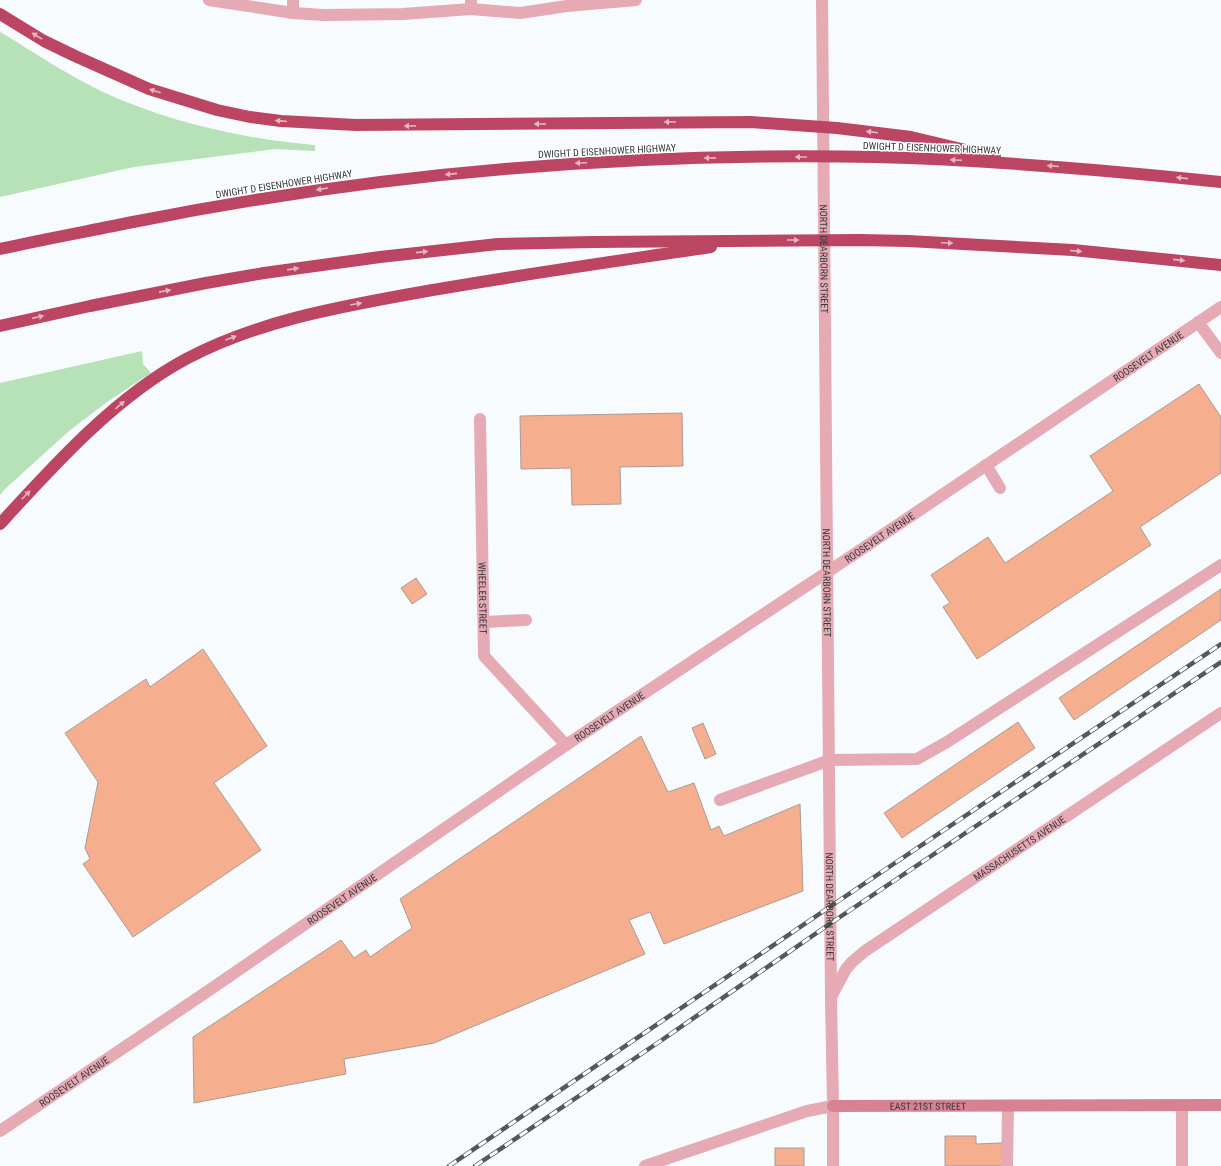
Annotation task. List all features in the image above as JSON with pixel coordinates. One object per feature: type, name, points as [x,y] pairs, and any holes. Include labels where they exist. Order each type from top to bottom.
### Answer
[{"type":"highway","points":[[0,14],[56,47],[149,89],[216,110],[250,117],[281,121],[356,125],[751,122],[836,128],[911,137],[1023,164]]},
{"type":"highway","name":"DWIGHT D EISENHOWER HIGHWAY","points":[[0,250],[170,214],[337,187],[533,166],[666,159],[836,157],[1023,164],[1120,171],[1221,182]]},
{"type":"highway","points":[[0,524],[104,418],[126,400],[185,360],[222,342],[285,320],[337,308],[449,287],[754,240]]},
{"type":"highway","points":[[0,326],[206,283],[380,257],[498,244],[754,240],[908,241],[1073,250],[1221,265]]},
{"type":"main road","name":"EAST 21ST STREET","points":[[833,1106],[1221,1105]]},
{"type":"street","points":[[209,0],[293,13],[324,15],[403,14],[471,4],[520,13],[567,6],[636,0]]},
{"type":"street","points":[[293,0],[293,13]]},
{"type":"street","name":"NORTH DEARBORN STREET","points":[[822,0],[833,1166]]},
{"type":"street","name":"ROOSEVELT AVENUE","points":[[0,1131],[205,993],[566,745],[828,572],[1221,307]]},
{"type":"street","points":[[1198,322],[1221,353]]},
{"type":"street","name":"WHEELER STREET","points":[[480,419],[484,656],[566,745]]},
{"type":"street","points":[[986,465],[1000,488]]},
{"type":"street","points":[[720,800],[830,760],[917,759],[947,742],[1221,565]]},
{"type":"street","points":[[484,622],[526,620]]},
{"type":"street","name":"MASSACHUSETTS AVENUE","points":[[831,997],[846,969],[865,951],[1221,713]]},
{"type":"street","points":[[1182,1105],[1182,1166]]},
{"type":"street","name":"EAST 21ST STREET","points":[[651,1165],[807,1111],[833,1106]]},
{"type":"street","points":[[1007,1166],[1008,1106]]},
{"type":"green space","points":[[0,32],[76,78],[128,103],[206,128],[233,134],[315,145],[315,151],[275,149],[134,167],[0,197]]},
{"type":"green space","points":[[142,351],[143,364],[151,373],[107,402],[69,431],[0,495],[0,383]]},
{"type":"building","points":[[1199,384],[1221,417],[1221,473],[1140,527],[1151,545],[977,659],[943,607],[950,603],[931,575],[988,537],[1005,563],[1113,491],[1090,456]]},
{"type":"building","points":[[682,413],[683,466],[620,467],[621,504],[572,505],[571,468],[521,469],[520,416]]},
{"type":"building","points":[[416,578],[427,594],[412,604],[401,588]]},
{"type":"building","points":[[1221,589],[1221,620],[1074,720],[1059,698]]},
{"type":"building","points":[[203,649],[267,746],[214,783],[261,850],[133,937],[83,864],[90,859],[85,848],[98,782],[65,733],[146,679],[150,687]]},
{"type":"building","points":[[1018,722],[1035,748],[902,838],[884,813]]},
{"type":"building","points":[[703,723],[716,754],[705,759],[692,728]]},
{"type":"building","points":[[641,736],[668,792],[694,783],[711,830],[719,826],[724,836],[800,804],[803,891],[664,944],[650,912],[629,920],[645,954],[434,1043],[344,1059],[346,1074],[194,1103],[193,1037],[341,940],[354,958],[366,950],[370,957],[412,928],[400,899]]},
{"type":"building","points":[[945,1136],[976,1136],[976,1144],[1002,1143],[1003,1166],[945,1166]]},
{"type":"building","points":[[775,1148],[804,1148],[804,1166],[775,1166]]},
{"type":"railway","points":[[449,1166],[831,906],[1221,644]]},
{"type":"railway","points":[[475,1166],[659,1042],[831,923],[1221,662]]}]
